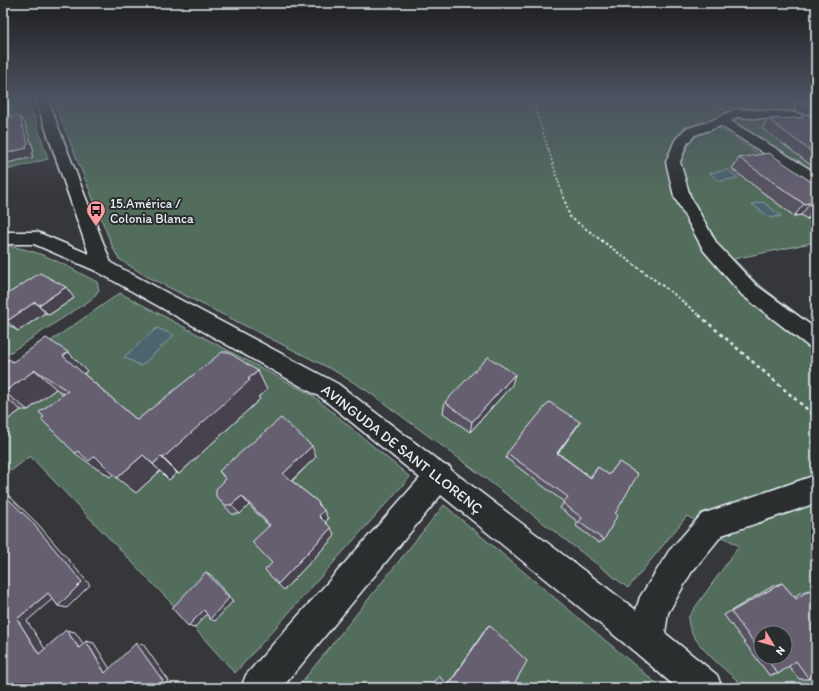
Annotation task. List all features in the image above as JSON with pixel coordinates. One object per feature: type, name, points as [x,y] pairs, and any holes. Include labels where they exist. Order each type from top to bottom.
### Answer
[{"type":"street","points":[[53,130],[103,267]]},
{"type":"street","points":[[695,130],[690,132],[680,143],[672,162],[682,196],[710,247],[749,290],[816,340]]},
{"type":"street","points":[[737,130],[816,180]]},
{"type":"street","name":"AVINGUDA DE SANT LLORENÇ","points":[[3,238],[37,238],[65,249],[103,267],[330,391],[647,640],[704,688]]},
{"type":"street","points":[[259,688],[440,476]]},
{"type":"street","points":[[647,640],[652,609],[680,562],[712,524],[816,489]]},
{"type":"path","points":[[542,130],[570,216],[675,295],[816,417]]},
{"type":"green space","points":[[3,130],[39,130],[48,159],[3,171]]},
{"type":"green space","points":[[65,130],[722,130],[816,190],[816,242],[734,259],[757,283],[816,328],[816,688],[746,688],[709,655],[693,635],[689,625],[689,616],[739,546],[687,516],[628,588],[464,462],[366,390],[333,370],[146,276],[119,259],[113,248]]},
{"type":"green space","points":[[744,130],[816,130],[816,174]]},
{"type":"green space","points":[[3,246],[28,250],[63,264],[97,282],[99,290],[92,299],[3,357]]},
{"type":"green space","points":[[120,293],[312,395],[410,477],[235,673],[178,610],[30,456],[11,471],[3,462],[3,374]]},
{"type":"green space","points":[[444,505],[662,688],[297,688]]},
{"type":"water","points":[[728,170],[738,178],[719,181],[710,173]]},
{"type":"water","points":[[763,202],[781,216],[770,218],[752,204]]},
{"type":"water","points":[[157,328],[174,335],[141,366],[124,357]]},
{"type":"building","points":[[3,130],[24,130],[28,143],[26,145],[27,148],[3,154]]},
{"type":"building","points":[[783,130],[816,130],[816,155]]},
{"type":"building","points":[[769,153],[816,185],[816,207],[810,203],[804,204],[739,158]]},
{"type":"building","points":[[40,273],[66,287],[39,305],[35,302],[7,321],[3,318],[3,297]]},
{"type":"building","points":[[46,338],[68,352],[63,356],[137,420],[222,352],[228,352],[258,371],[248,379],[250,380],[163,458],[161,457],[153,464],[143,455],[117,478],[95,456],[89,461],[78,451],[75,453],[41,419],[44,417],[39,412],[68,391],[35,370],[3,392],[3,363],[9,359],[13,362]]},
{"type":"building","points":[[488,357],[515,374],[472,422],[445,402]]},
{"type":"building","points":[[549,402],[580,422],[557,453],[591,478],[598,467],[609,475],[619,462],[638,474],[615,514],[617,516],[604,540],[579,522],[582,518],[563,503],[568,497],[507,453]]},
{"type":"building","points":[[281,418],[312,446],[283,474],[318,502],[324,510],[319,516],[331,528],[278,584],[265,570],[272,563],[252,542],[270,525],[242,496],[231,505],[224,505],[216,496],[216,489],[226,479],[219,471]]},
{"type":"building","points":[[3,494],[30,520],[82,582],[58,606],[48,593],[17,619],[39,654],[66,630],[79,648],[86,641],[105,673],[136,643],[163,681],[156,688],[3,688]]},
{"type":"building","points":[[206,572],[229,598],[210,619],[204,610],[188,626],[172,608]]},
{"type":"building","points":[[782,583],[796,599],[809,590],[816,598],[816,674],[809,679],[796,661],[793,663],[793,625],[753,625],[753,641],[731,612]]},
{"type":"building","points":[[489,625],[527,661],[513,686],[515,688],[430,688],[439,676],[448,686]]},
{"type":"building","points":[[771,665],[790,665],[778,674]]},
{"type":"place","name":"15.América / Colonia Blanca","points":[[96,227]]}]
